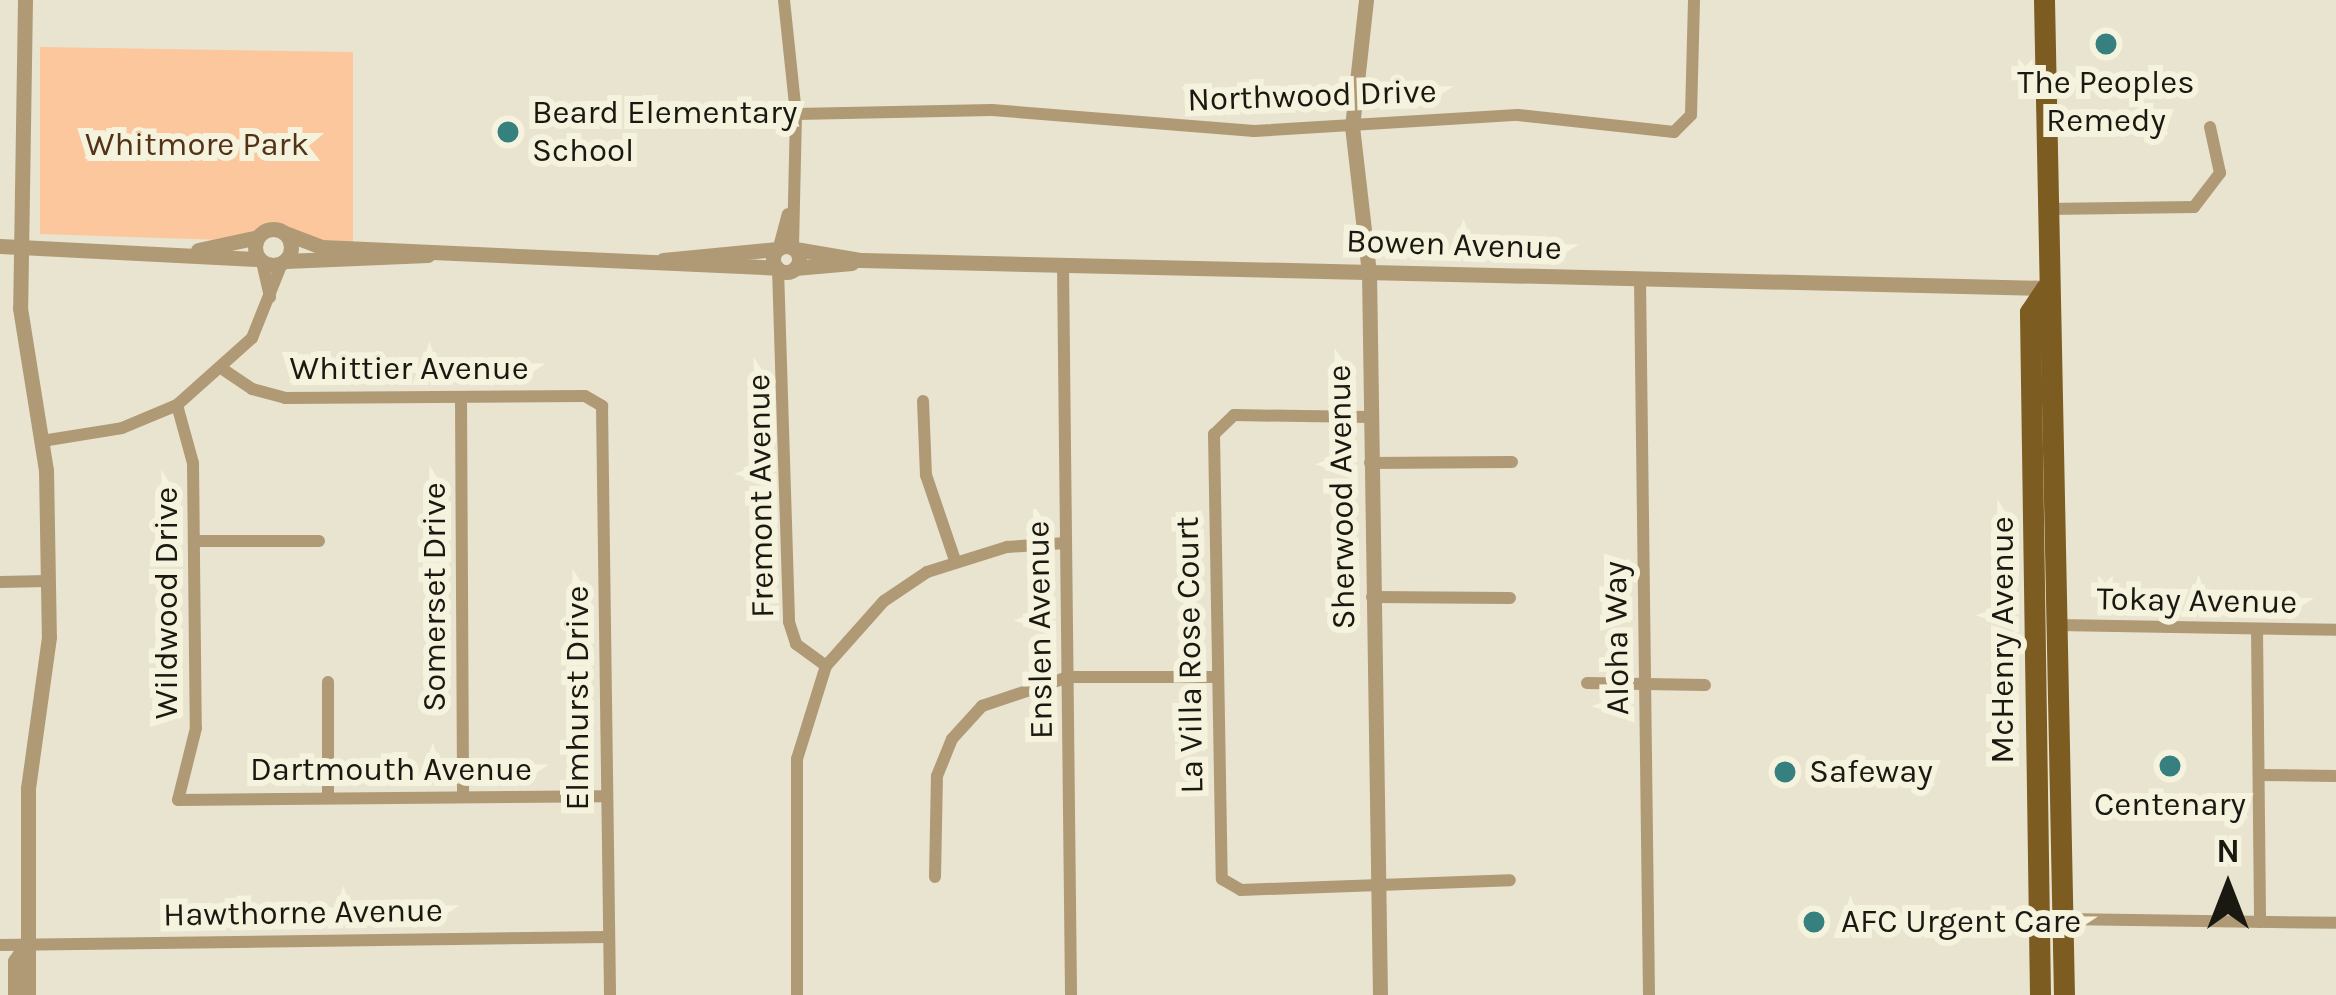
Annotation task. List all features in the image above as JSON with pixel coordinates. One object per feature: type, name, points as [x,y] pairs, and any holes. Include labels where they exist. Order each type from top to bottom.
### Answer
[{"type":"main road","name":"McHenry Avenue","points":[[2044,0],[2046,288],[2054,311],[2065,995]]},
{"type":"main road","name":"McHenry Avenue","points":[[2040,995],[2030,312],[2046,288]]},
{"type":"street","points":[[25,0],[19,247],[22,342],[42,441],[48,581],[48,658],[28,788],[28,995]]},
{"type":"street","points":[[784,0],[796,114],[786,269]]},
{"type":"street","name":"Sherwood Avenue","points":[[1366,0],[1352,126],[1369,272],[1380,995]]},
{"type":"street","name":"Northwood Drive","points":[[796,114],[992,110],[1213,130],[1518,115],[1685,127],[1694,0]]},
{"type":"street","points":[[2046,209],[2194,207],[2220,173],[2210,128]]},
{"type":"street","points":[[196,251],[257,237],[268,229],[322,247],[431,254]]},
{"type":"street","points":[[42,441],[122,428],[177,405],[224,370],[252,338],[270,298],[284,262],[285,233]]},
{"type":"street","points":[[257,237],[270,298]]},
{"type":"street","points":[[0,246],[196,251],[284,262],[431,254]]},
{"type":"street","points":[[786,248],[786,269]]},
{"type":"street","name":"Bowen Avenue","points":[[663,260],[786,248],[861,260],[2046,288]]},
{"type":"street","name":"Bowen Avenue","points":[[431,254],[663,260],[786,269],[861,260]]},
{"type":"street","name":"Enslen Avenue","points":[[1064,265],[1071,995]]},
{"type":"street","name":"Fremont Avenue","points":[[786,269],[789,622],[796,644],[826,666]]},
{"type":"street","name":"Aloha Way","points":[[1640,280],[1648,995]]},
{"type":"street","name":"Whittier Avenue","points":[[224,370],[252,389],[285,398],[599,401]]},
{"type":"street","name":"Somerset Drive","points":[[461,399],[463,796]]},
{"type":"street","points":[[923,400],[926,475],[955,560]]},
{"type":"street","name":"Elmhurst Drive","points":[[599,401],[610,995]]},
{"type":"street","name":"Wildwood Drive","points":[[177,405],[191,451],[196,728],[178,800]]},
{"type":"street","name":"La Villa Rose Court","points":[[1370,417],[1234,416],[1216,427],[1217,677],[1226,885],[1379,884]]},
{"type":"street","points":[[1370,463],[1512,462]]},
{"type":"street","points":[[194,541],[319,541]]},
{"type":"street","points":[[797,995],[797,759],[826,666],[884,601],[955,560],[1066,543]]},
{"type":"street","points":[[0,581],[48,581]]},
{"type":"street","points":[[1372,597],[1510,598]]},
{"type":"street","name":"Tokay Avenue","points":[[2058,625],[2336,630]]},
{"type":"street","points":[[2258,628],[2260,922]]},
{"type":"street","points":[[935,877],[934,794],[952,740],[996,698],[1068,677],[1217,677]]},
{"type":"street","points":[[328,682],[328,797]]},
{"type":"street","points":[[1587,683],[1706,685]]},
{"type":"street","points":[[2259,775],[2336,776]]},
{"type":"street","name":"Dartmouth Avenue","points":[[178,800],[604,796]]},
{"type":"street","points":[[1379,884],[1510,880]]},
{"type":"street","points":[[2062,919],[2336,923]]},
{"type":"street","name":"Hawthorne Avenue","points":[[2,945],[608,937]]},
{"type":"street","points":[[15,995],[15,962],[27,942]]},
{"type":"street","points":[[2,945],[15,962]]},
{"type":"green space","name":"Whitmore Park","points":[[40,47],[353,52],[353,242],[306,239],[277,224],[224,240],[40,234]]},
{"type":"place","name":"The Peoples Remedy","points":[[2106,44]]},
{"type":"place","name":"Beard Elementary School","points":[[508,132]]},
{"type":"place","name":"Centenary","points":[[2170,766]]},
{"type":"place","name":"Safeway","points":[[1785,772]]},
{"type":"place","name":"AFC Urgent Care","points":[[1814,922]]}]
